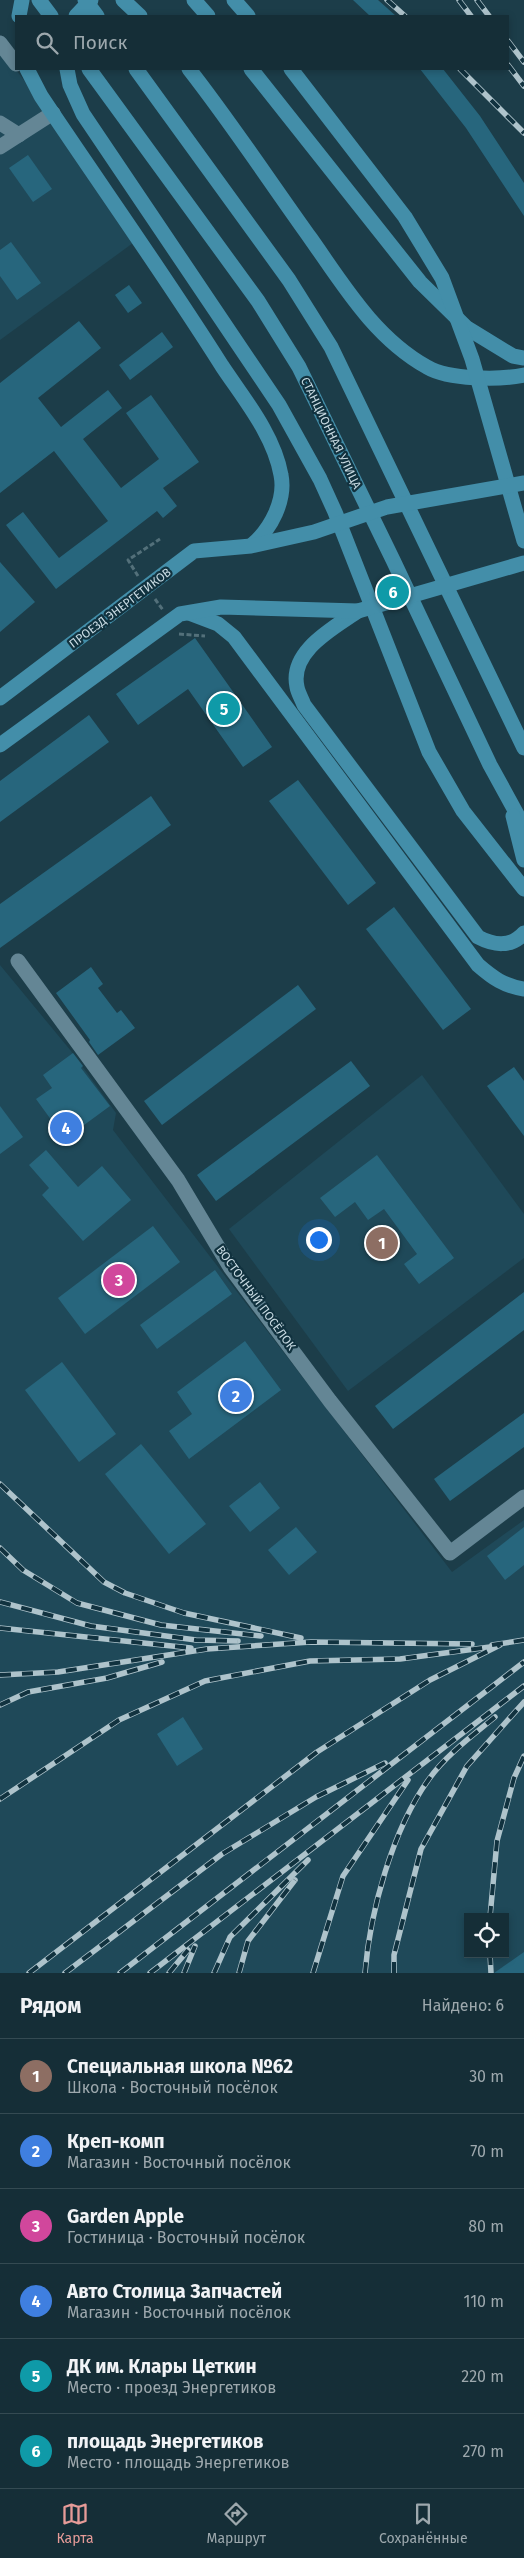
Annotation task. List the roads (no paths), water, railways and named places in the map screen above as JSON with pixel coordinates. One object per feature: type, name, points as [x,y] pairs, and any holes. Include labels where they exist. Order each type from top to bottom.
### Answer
[{"type":"main road","points":[[19,15],[22,0]]},
{"type":"main road","points":[[39,0],[50,15]]},
{"type":"main road","points":[[86,0],[96,15]]},
{"type":"main road","points":[[77,15],[91,0]]},
{"type":"main road","points":[[123,0],[139,15]]},
{"type":"main road","points":[[194,0],[207,15]]},
{"type":"main road","points":[[234,0],[247,15]]},
{"type":"main road","points":[[28,70],[41,96],[163,273],[267,436],[282,476],[280,500],[264,535],[251,546]]},
{"type":"main road","points":[[68,70],[70,85],[84,114],[279,405],[320,479],[335,512],[429,752],[463,811],[524,889]]},
{"type":"main road","name":"СТАНЦИОННАЯ УЛИЦА","points":[[90,70],[258,301],[299,368],[511,808],[524,827]]},
{"type":"main road","points":[[137,70],[289,280],[331,347],[524,748]]},
{"type":"main road","points":[[190,70],[365,315],[404,352],[428,368],[461,376],[512,377],[524,375]]},
{"type":"main road","points":[[252,70],[420,282],[467,328],[513,356],[524,358]]},
{"type":"main road","points":[[292,70],[405,216],[442,278],[472,359],[524,541]]},
{"type":"main road","name":"ПРОЕЗД ЭНЕРГЕТИКОВ","points":[[0,698],[194,551],[251,546],[314,532],[387,507],[524,483]]},
{"type":"main road","points":[[524,563],[358,612],[326,633],[301,658],[296,671],[296,686],[304,705],[452,905],[478,937],[491,944],[508,944],[524,933]]},
{"type":"main road","points":[[0,745],[80,684],[180,614],[221,607],[358,612]]},
{"type":"main road","points":[[186,613],[200,615],[218,624],[234,637],[478,965],[493,979],[509,987],[524,990]]},
{"type":"main road","points":[[511,808],[524,860]]},
{"type":"street","points":[[0,43],[15,63]]},
{"type":"street","points":[[21,70],[41,96]]},
{"type":"street","points":[[0,147],[53,113]]},
{"type":"street","points":[[0,123],[19,135]]},
{"type":"street","name":"ВОСТОЧНЫЙ ПОСЁЛОК","points":[[18,961],[178,1180],[230,1267],[330,1401],[450,1553],[524,1497]]},
{"type":"railway","points":[[387,0],[404,15]]},
{"type":"railway","points":[[459,0],[470,15]]},
{"type":"railway","points":[[477,0],[488,15]]},
{"type":"railway","points":[[509,42],[524,62]]},
{"type":"railway","points":[[509,66],[524,86]]},
{"type":"railway","points":[[461,70],[524,133]]},
{"type":"railway","points":[[0,1484],[104,1582],[125,1593],[184,1613],[301,1638]]},
{"type":"railway","points":[[0,1548],[23,1570],[77,1603],[161,1625],[261,1636]]},
{"type":"railway","points":[[0,1602],[91,1626],[196,1640],[238,1641]]},
{"type":"railway","points":[[0,1628],[191,1648]]},
{"type":"railway","points":[[492,1645],[524,1640]]},
{"type":"railway","points":[[0,1675],[58,1672],[207,1649],[311,1642],[472,1644]]},
{"type":"railway","points":[[29,1973],[317,1752],[430,1680],[500,1645]]},
{"type":"railway","points":[[0,1799],[119,1720],[205,1681],[310,1661],[400,1659],[490,1647]]},
{"type":"railway","points":[[0,1705],[28,1692],[107,1678],[162,1662]]},
{"type":"railway","points":[[120,1973],[524,1662]]},
{"type":"railway","points":[[150,1973],[524,1686]]},
{"type":"railway","points":[[394,1973],[394,1955],[421,1849],[467,1766],[524,1702]]},
{"type":"railway","points":[[365,1973],[378,1898],[385,1872],[404,1822],[416,1799],[436,1770],[460,1746],[495,1717]]},
{"type":"railway","points":[[490,1913],[497,1841],[514,1778],[524,1756]]},
{"type":"railway","points":[[65,1973],[222,1854],[316,1797],[385,1763]]},
{"type":"railway","points":[[313,1973],[343,1876],[408,1780]]},
{"type":"railway","points":[[214,1973],[230,1937],[308,1860]]},
{"type":"railway","points":[[239,1973],[248,1941],[295,1880]]},
{"type":"railway","points":[[184,1973],[195,1946]]},
{"type":"railway","points":[[169,1973],[188,1950]]},
{"type":"railway","points":[[490,1958],[491,1973]]},
{"type":"place","name":"площадь Энергетиков","points":[[393,592]]},
{"type":"place","name":"ДК им. Клары Цеткин","points":[[224,709]]},
{"type":"place","name":"Авто Столица Запчастей","points":[[66,1128]]},
{"type":"place","name":"Специальная школа №62","points":[[382,1243]]},
{"type":"place","name":"Garden Apple","points":[[119,1280]]},
{"type":"place","name":"Креп-комп","points":[[236,1396]]}]
